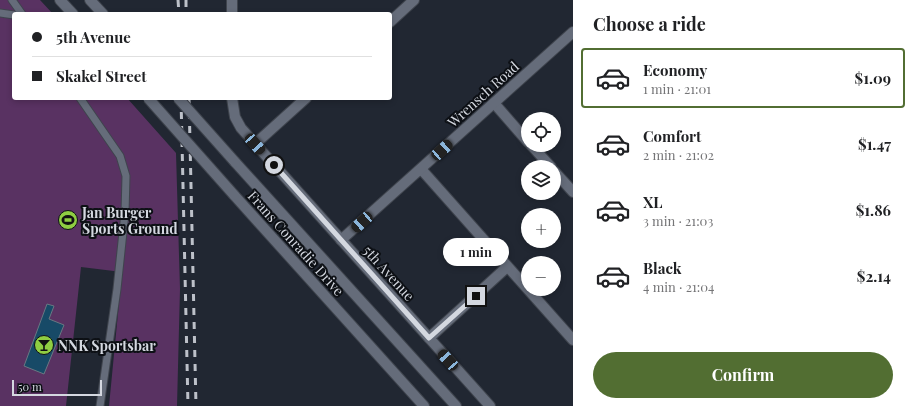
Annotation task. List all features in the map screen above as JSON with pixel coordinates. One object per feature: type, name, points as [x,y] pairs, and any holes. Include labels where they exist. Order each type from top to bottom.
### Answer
[{"type":"street","points":[[60,0],[71,12]]},
{"type":"street","points":[[90,0],[101,12]]},
{"type":"street","points":[[232,0],[232,12]]},
{"type":"street","points":[[392,20],[414,0]]},
{"type":"street","name":"Wrensch Road","points":[[341,240],[572,34]]},
{"type":"street","name":"Frans Conradie Drive","points":[[150,100],[424,406]]},
{"type":"street","name":"Frans Conradie Drive","points":[[180,100],[456,406]]},
{"type":"street","name":"5th Avenue","points":[[232,100],[237,122],[255,144],[490,406]]},
{"type":"street","points":[[255,144],[304,100]]},
{"type":"street","points":[[494,103],[521,134]]},
{"type":"street","points":[[537,152],[545,160]]},
{"type":"street","points":[[421,169],[573,340]]},
{"type":"street","points":[[561,179],[573,192]]},
{"type":"street","points":[[429,338],[507,267]]},
{"type":"lane","points":[[12,0],[21,12]]},
{"type":"lane","points":[[0,13],[12,15]]},
{"type":"lane","points":[[81,100],[120,156],[126,176],[125,213],[117,289],[100,406]]},
{"type":"shaded area","name":"Jan Burger Sports Ground","points":[[0,0],[40,0],[51,12],[12,12],[12,100],[129,100],[176,153],[180,289],[177,406],[109,406],[122,272],[81,267],[66,406],[0,406]]},
{"type":"building","name":"NNK Sportsbar","points":[[47,304],[54,306],[49,319],[64,325],[44,374],[24,366]]},
{"type":"railway","points":[[178,0],[179,12]]},
{"type":"railway","points":[[186,0],[186,12]]},
{"type":"railway","points":[[181,100],[188,406]]},
{"type":"railway","points":[[189,100],[196,406]]},
{"type":"place","name":"Jan Burger Sports Ground","points":[[68,220]]},
{"type":"place","name":"NNK Sportsbar","points":[[44,345]]},
{"type":"route","points":[[274,165],[429,338],[476,296]]}]
